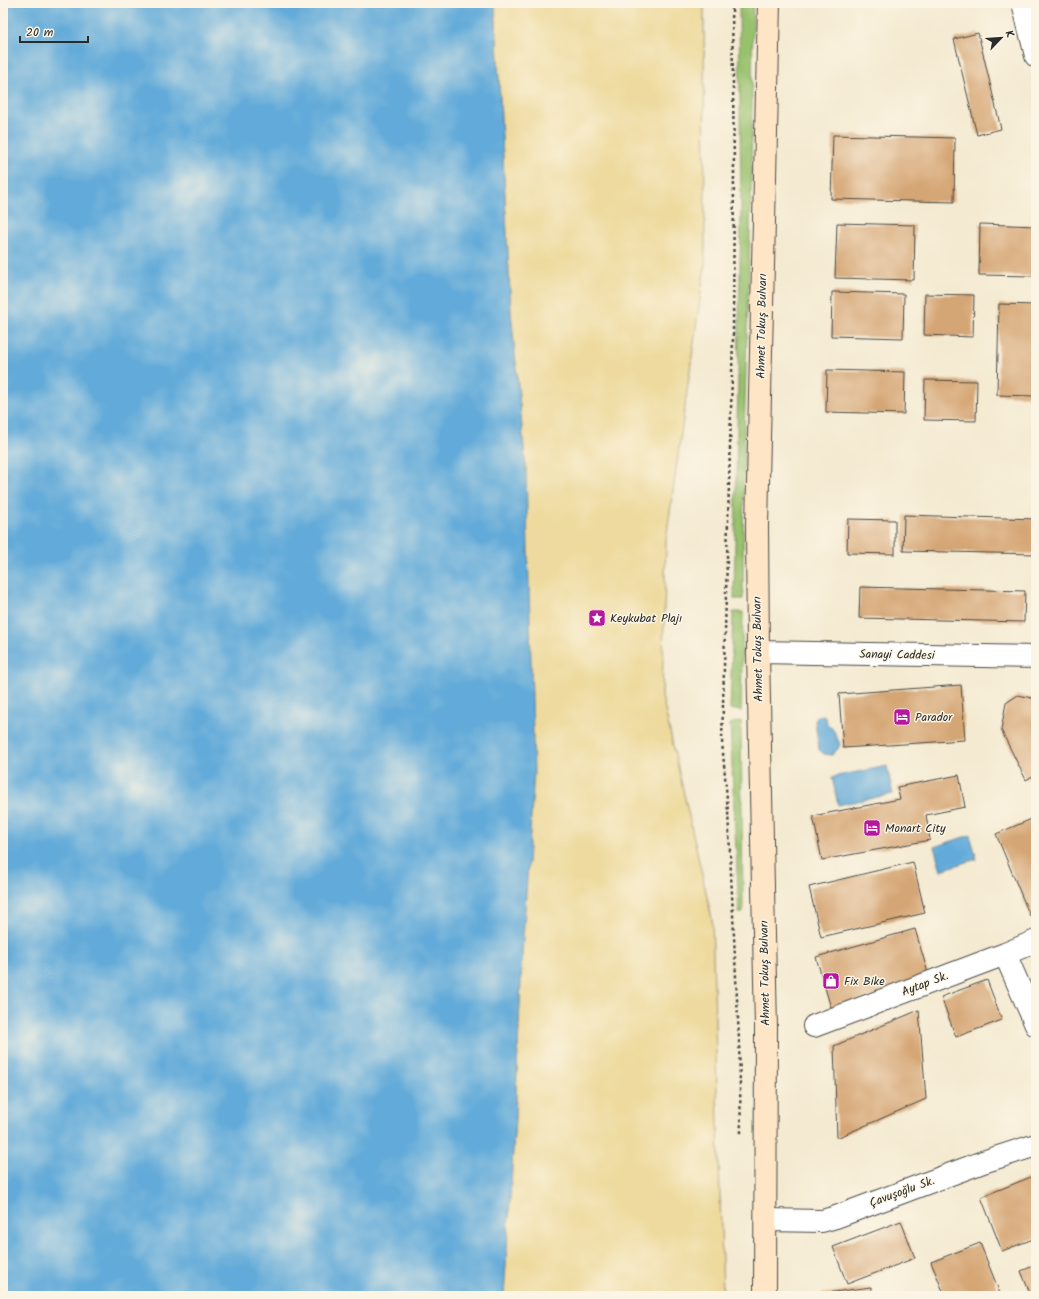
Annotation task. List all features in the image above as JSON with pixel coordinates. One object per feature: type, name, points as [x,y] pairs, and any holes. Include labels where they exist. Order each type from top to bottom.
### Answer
[{"type":"main road","name":"Ahmet Tokuş Bulvarı","points":[[765,1296],[766,1028],[758,652],[757,526],[769,3]]},
{"type":"street","points":[[1023,3],[1036,56]]},
{"type":"street","name":"Sanayi Caddesi","points":[[758,652],[1036,657]]},
{"type":"street","name":"Aytap Sk.","points":[[814,1026],[1036,941]]},
{"type":"street","points":[[1005,954],[1036,1025]]},
{"type":"street","name":"Çavuşoğlu Sk.","points":[[766,1220],[822,1221],[983,1162],[1036,1145]]},
{"type":"path","points":[[732,3],[734,168],[733,337],[722,741],[728,811],[739,1040],[741,1141]]},
{"type":"green space","points":[[739,3],[753,3],[751,198],[744,436],[743,599],[734,599],[741,210]]},
{"type":"green space","points":[[733,612],[743,612],[741,711],[730,709]]},
{"type":"green space","points":[[741,721],[743,913],[739,913],[730,724]]},
{"type":"sand","name":"Keykubat Plajı","points":[[495,3],[704,3],[705,264],[666,540],[662,696],[712,919],[723,1296],[504,1296],[515,1118],[522,955],[526,469],[511,312]]},
{"type":"water","points":[[3,3],[495,3],[511,312],[526,469],[534,772],[522,955],[515,1118],[504,1296],[3,1296]]},
{"type":"water","points":[[823,715],[826,717],[827,724],[832,727],[840,744],[838,749],[832,755],[824,754],[819,750],[815,721],[818,716]]},
{"type":"water","points":[[887,766],[893,794],[838,805],[832,777]]},
{"type":"water","points":[[970,835],[977,859],[941,870],[934,847]]},
{"type":"building","points":[[978,33],[1001,129],[977,135],[954,39]]},
{"type":"building","points":[[833,135],[955,138],[954,202],[831,199]]},
{"type":"building","points":[[837,223],[915,225],[914,280],[835,278]]},
{"type":"building","points":[[980,224],[1036,226],[1034,276],[979,275]]},
{"type":"building","points":[[832,292],[904,294],[903,338],[831,336]]},
{"type":"building","points":[[925,294],[974,295],[973,337],[924,335]]},
{"type":"building","points":[[999,304],[1036,305],[1036,396],[997,395]]},
{"type":"building","points":[[827,370],[905,372],[904,414],[826,412]]},
{"type":"building","points":[[925,380],[977,381],[976,421],[924,420]]},
{"type":"building","points":[[904,515],[1036,519],[1036,554],[903,551]]},
{"type":"building","points":[[848,519],[895,520],[895,554],[847,553]]},
{"type":"building","points":[[860,587],[1025,591],[1024,622],[859,618]]},
{"type":"building","name":"Parador","points":[[961,685],[965,740],[843,748],[839,694]]},
{"type":"building","points":[[1018,695],[1036,699],[1036,774],[1026,780],[1001,730],[1006,703]]},
{"type":"building","name":"Monart City","points":[[959,775],[965,807],[926,815],[930,840],[822,860],[813,816],[900,799],[897,787]]},
{"type":"building","points":[[1034,818],[1036,822],[1036,913],[1030,916],[996,834]]},
{"type":"building","points":[[913,862],[925,913],[821,937],[809,887]]},
{"type":"building","points":[[915,929],[930,980],[831,1008],[816,957]]},
{"type":"building","points":[[987,980],[1002,1020],[956,1037],[941,997]]},
{"type":"building","points":[[919,1010],[926,1099],[837,1138],[834,1046]]},
{"type":"building","points":[[1036,1175],[1036,1238],[1002,1251],[981,1197]]},
{"type":"building","points":[[901,1221],[915,1258],[847,1284],[833,1247]]},
{"type":"building","points":[[980,1243],[1001,1296],[945,1296],[931,1262]]},
{"type":"building","points":[[1036,1265],[1036,1296],[1031,1296],[1021,1271]]},
{"type":"building","points":[[871,1287],[872,1296],[820,1296],[819,1294]]},
{"type":"place","name":"Keykubat Plajı","points":[[597,618]]},
{"type":"place","name":"Parador","points":[[902,717]]},
{"type":"place","name":"Monart City","points":[[872,828]]},
{"type":"place","name":"Fix Bike","points":[[831,981]]}]
